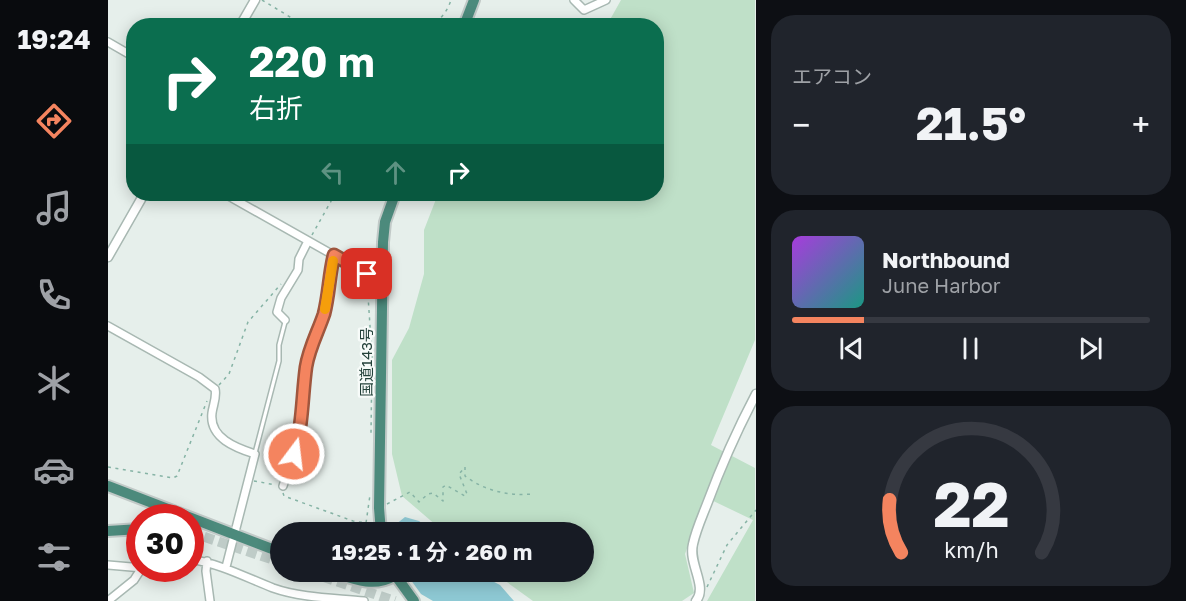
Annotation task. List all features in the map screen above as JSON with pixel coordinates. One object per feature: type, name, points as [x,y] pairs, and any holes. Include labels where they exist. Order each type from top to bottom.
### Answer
[{"type":"highway","points":[[467,18],[474,0]]},
{"type":"highway","name":"国道143号","points":[[380,522],[383,242],[385,222],[392,201]]},
{"type":"highway","points":[[108,486],[270,548]]},
{"type":"highway","points":[[108,531],[126,530]]},
{"type":"highway","points":[[399,582],[414,601]]},
{"type":"street","points":[[245,18],[255,0]]},
{"type":"street","points":[[573,0],[584,10],[606,0]]},
{"type":"street","points":[[108,42],[126,52]]},
{"type":"street","points":[[108,257],[140,201]]},
{"type":"street","points":[[237,201],[367,274]]},
{"type":"street","points":[[285,320],[277,312],[281,298],[298,270],[299,259],[308,241]]},
{"type":"street","points":[[283,486],[299,438],[306,368],[324,312],[334,255]]},
{"type":"street","points":[[108,326],[216,389],[211,414],[212,423],[228,443],[255,454],[226,567]]},
{"type":"street","points":[[698,599],[701,587],[692,559],[693,543],[725,454],[756,394]]},
{"type":"street","points":[[204,561],[226,567],[275,589],[364,601]]},
{"type":"street","points":[[207,561],[210,601]]},
{"type":"street","points":[[108,565],[126,567]]},
{"type":"street","points":[[108,601],[132,582]]},
{"type":"lane","points":[[255,454],[267,414],[285,320]]},
{"type":"path","points":[[261,0],[292,18]]},
{"type":"path","points":[[440,18],[451,0]]},
{"type":"path","points":[[308,241],[330,201]]},
{"type":"path","points":[[367,274],[372,357],[370,431],[373,438],[381,440]]},
{"type":"path","points":[[108,467],[173,478],[177,476],[210,394],[229,374],[248,322],[282,283]]},
{"type":"path","points":[[379,508],[410,492],[419,502],[428,494],[433,493],[442,501],[443,487],[446,485],[465,496],[467,495],[459,474],[465,467],[465,476],[480,487],[514,496],[533,494]]},
{"type":"path","points":[[249,479],[283,486],[284,496],[353,521],[366,523],[371,490]]},
{"type":"path","points":[[698,599],[709,585],[727,545],[756,510]]},
{"type":"green space","points":[[621,0],[755,0],[755,340],[711,445],[755,468],[755,601],[707,601],[753,520],[705,497],[685,554],[694,593],[682,601],[533,601],[507,582],[594,582],[594,522],[432,522],[402,496],[392,454],[392,360],[409,328],[424,274],[424,230],[435,201],[664,201],[664,18],[611,18]]},
{"type":"water","points":[[405,517],[420,522],[399,522]]},
{"type":"water","points":[[412,582],[494,582],[500,585],[514,601],[433,601],[421,594]]},
{"type":"tunnel","points":[[204,537],[270,559]]},
{"type":"tunnel","points":[[339,582],[395,601]]},
{"type":"slow traffic","points":[[325,309],[333,261]]},
{"type":"route","points":[[294,454],[302,424],[302,400],[308,356],[324,312],[334,255],[367,274]]}]
